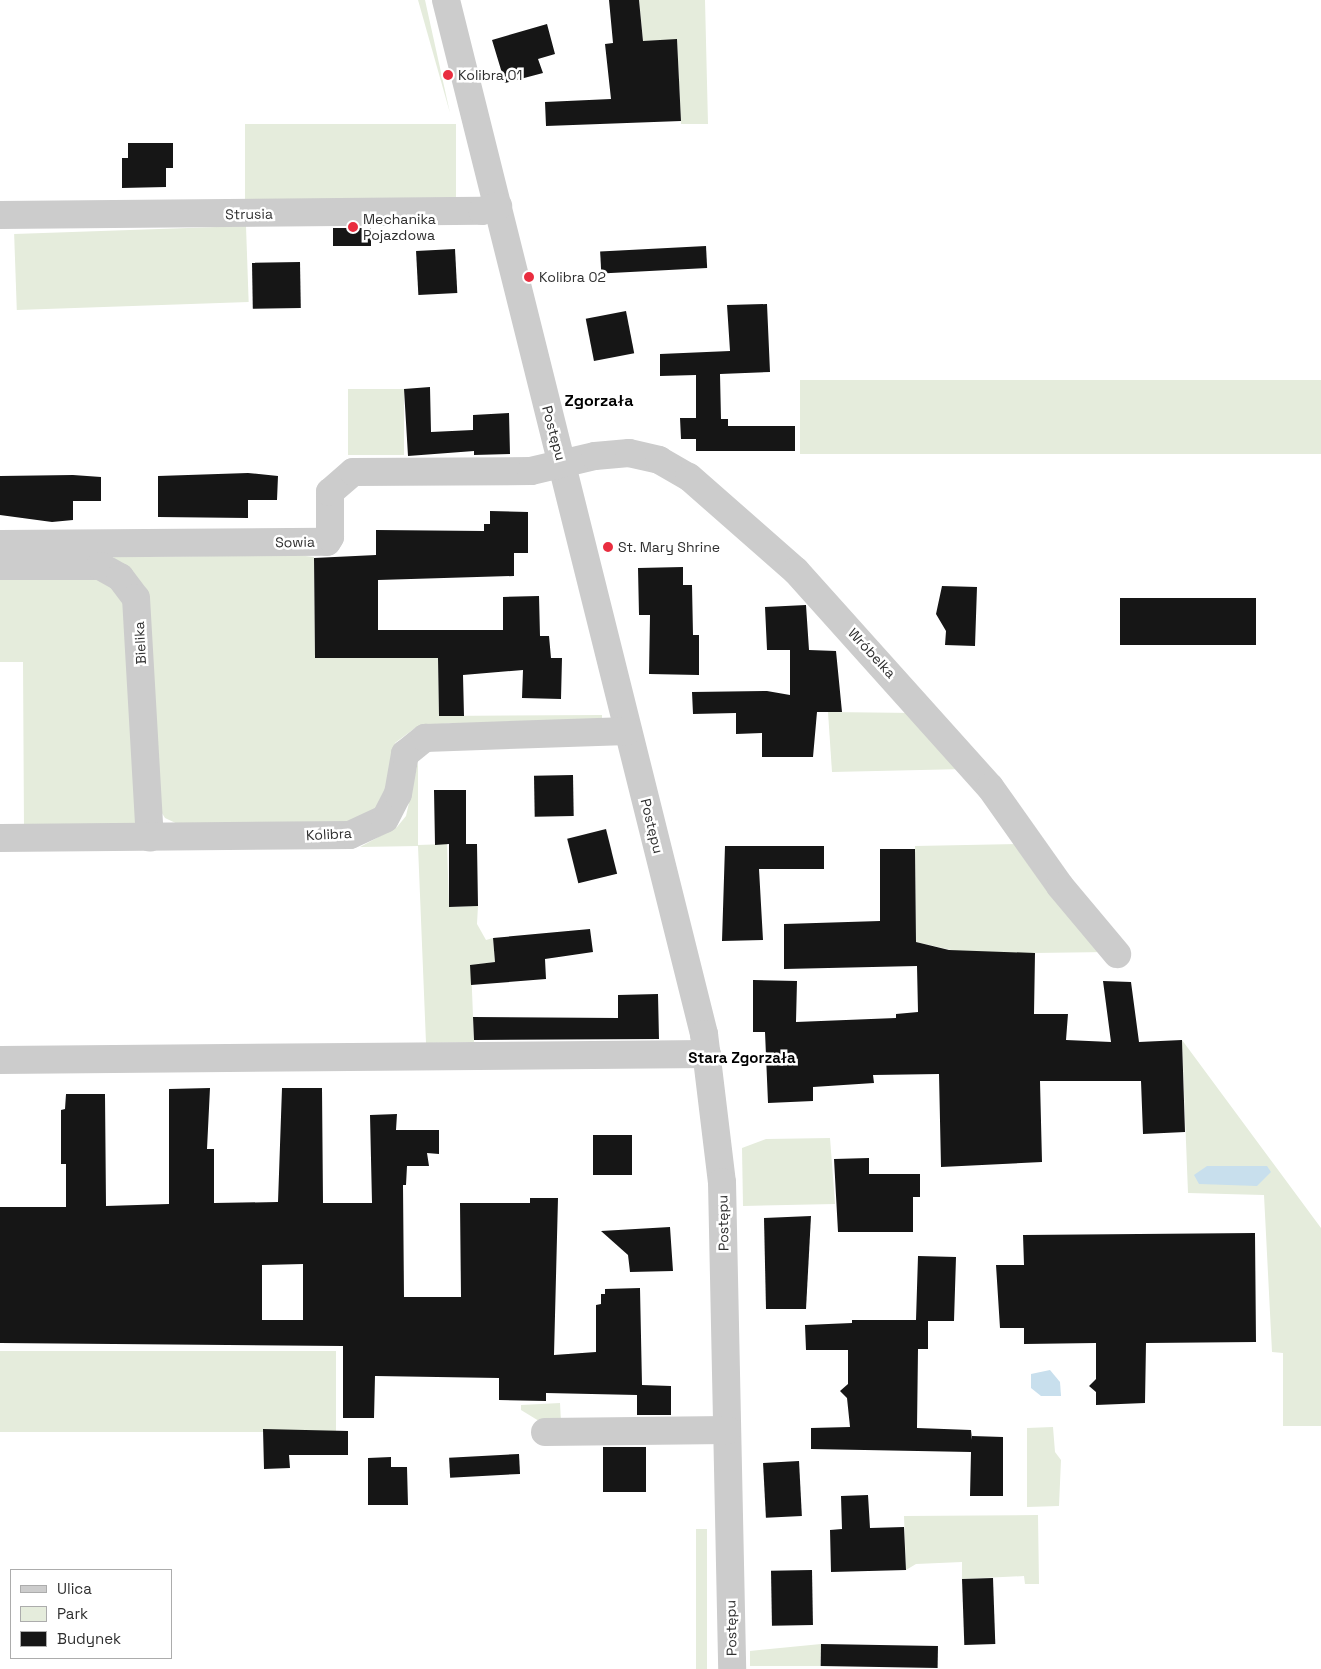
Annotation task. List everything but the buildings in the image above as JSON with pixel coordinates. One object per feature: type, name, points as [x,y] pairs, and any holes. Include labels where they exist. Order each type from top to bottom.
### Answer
[{"type":"street","name":"Postępu","points":[[446,0],[563,465],[707,1054],[722,1182],[732,1669]]},
{"type":"street","name":"Strusia","points":[[0,215],[482,211],[498,206]]},
{"type":"street","name":"Wróbelka","points":[[563,465],[604,454],[645,456],[689,477],[754,532],[796,570],[957,748],[1013,817],[1060,886],[1118,954]]},
{"type":"street","name":"Sowia","points":[[0,544],[327,542],[330,537],[330,492],[353,472],[531,471],[563,465]]},
{"type":"street","name":"Bielika","points":[[0,566],[100,566],[120,576],[136,598],[150,838]]},
{"type":"street","name":"Kolibra","points":[[0,838],[350,835],[385,819],[398,794],[405,754],[416,742],[432,735],[628,731]]},
{"type":"street","points":[[0,1060],[707,1054]]},
{"type":"street","points":[[545,1432],[727,1430]]},
{"type":"green space","points":[[418,0],[425,0],[450,113]]},
{"type":"green space","points":[[639,0],[705,0],[708,124],[681,124],[677,40],[643,41]]},
{"type":"green space","points":[[245,124],[456,124],[456,199],[245,199]]},
{"type":"green space","points":[[246,226],[249,302],[17,310],[14,234]]},
{"type":"green space","points":[[800,380],[1321,380],[1321,454],[800,454]]},
{"type":"green space","points":[[348,389],[404,389],[404,455],[348,455]]},
{"type":"green space","points":[[297,555],[314,557],[315,658],[438,658],[439,716],[602,715],[602,719],[597,723],[450,723],[415,728],[395,743],[391,782],[382,807],[349,827],[182,826],[165,818],[158,807],[143,590],[113,557]]},
{"type":"green space","points":[[0,573],[97,575],[114,587],[126,604],[138,818],[135,823],[24,829],[23,662],[0,662]]},
{"type":"green space","points":[[828,712],[916,713],[965,769],[832,772]]},
{"type":"green space","points":[[418,762],[418,845],[447,844],[449,907],[478,906],[477,924],[486,940],[493,938],[495,962],[471,965],[474,1042],[426,1043],[418,846],[360,847],[397,827],[406,816]]},
{"type":"green space","points":[[1020,844],[1108,952],[969,954],[916,942],[915,846]]},
{"type":"green space","points":[[1182,1040],[1321,1228],[1321,1426],[1283,1426],[1283,1353],[1272,1352],[1264,1195],[1188,1193]]},
{"type":"green space","points":[[830,1138],[835,1204],[743,1206],[742,1148],[766,1139]]},
{"type":"green space","points":[[0,1351],[336,1351],[336,1432],[0,1432]]},
{"type":"green space","points":[[560,1403],[561,1422],[539,1421],[521,1410],[521,1405]]},
{"type":"green space","points":[[1053,1427],[1055,1452],[1061,1460],[1059,1506],[1027,1507],[1027,1428]]},
{"type":"green space","points":[[1038,1515],[1039,1584],[1025,1584],[1024,1576],[962,1579],[962,1562],[916,1564],[906,1570],[904,1516]]},
{"type":"green space","points":[[696,1529],[707,1529],[707,1669],[696,1669]]},
{"type":"green space","points":[[821,1644],[820,1666],[750,1666],[750,1651]]},
{"type":"water","points":[[1207,1166],[1267,1166],[1271,1172],[1257,1186],[1199,1184],[1194,1175]]},
{"type":"water","points":[[1050,1370],[1060,1382],[1061,1396],[1041,1396],[1031,1388],[1031,1374]]},
{"type":"place","name":"Kolibra 01","points":[[448,75]]},
{"type":"place","name":"Mechanika Pojazdowa","points":[[353,227]]},
{"type":"place","name":"Kolibra 02","points":[[529,277]]},
{"type":"place","name":"St. Mary Shrine","points":[[608,547]]},
{"type":"district","name":"Zgorzała","points":[[599,401]]},
{"type":"district","name":"Stara Zgorzała","points":[[742,1058]]}]
